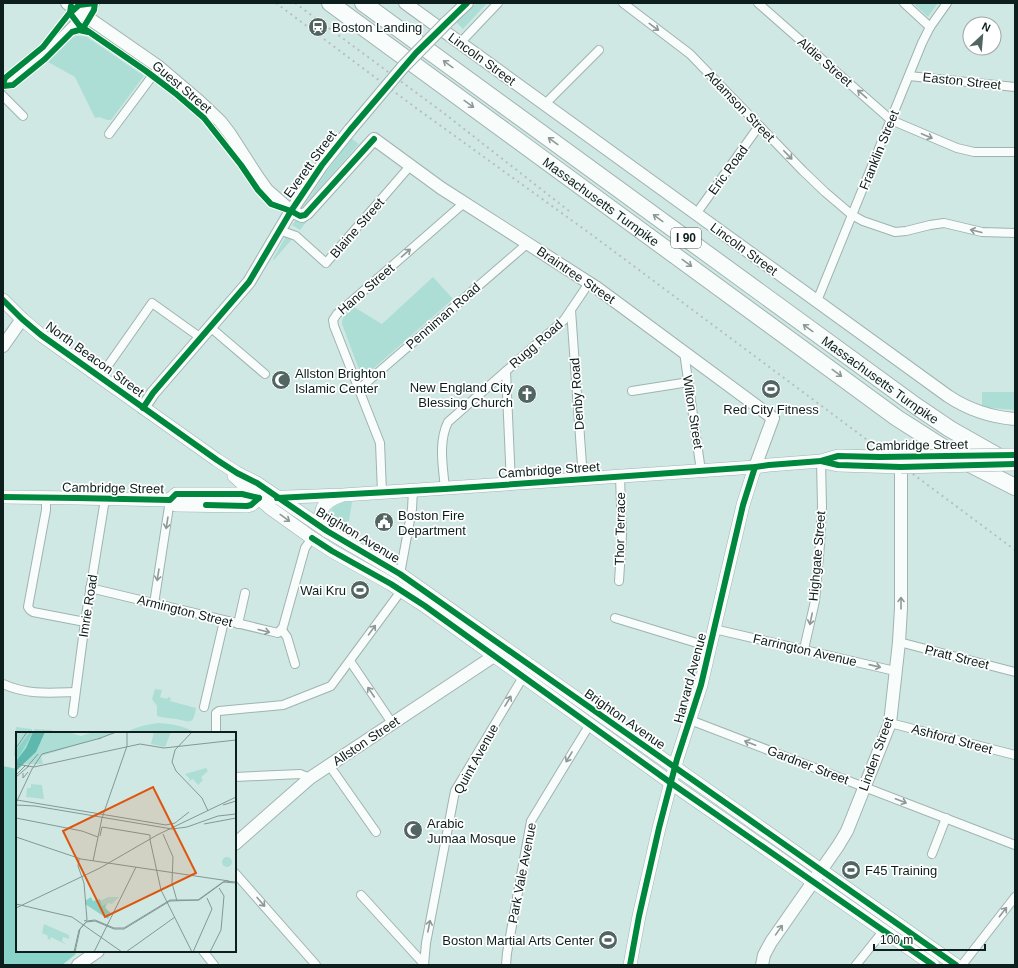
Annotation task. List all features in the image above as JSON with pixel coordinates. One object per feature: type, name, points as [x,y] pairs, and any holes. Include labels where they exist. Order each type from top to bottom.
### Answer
[{"type":"highway","name":"Massachusetts Turnpike","points":[[330,3],[447,87],[897,418],[966,462],[1015,487]]},
{"type":"highway","name":"Massachusetts Turnpike","points":[[363,3],[916,406],[968,440],[1015,465]]},
{"type":"main road","name":"North Beacon Street","points":[[3,300],[41,335],[217,460],[237,473],[257,483],[277,498]]},
{"type":"main road","name":"Cambridge Street","points":[[170,500],[176,494],[242,494],[259,498],[277,498],[445,489],[755,467],[821,461],[838,456],[880,457],[1015,455]]},
{"type":"main road","name":"North Beacon Street","points":[[217,460],[259,498]]},
{"type":"main road","name":"Cambridge Street","points":[[821,461],[838,465],[898,469],[1015,465]]},
{"type":"main road","name":"Harvard Avenue","points":[[630,965],[639,916],[671,782],[701,685],[744,505],[755,467]]},
{"type":"main road","points":[[328,531],[321,517],[324,506],[330,500],[343,495]]},
{"type":"main road","name":"Cambridge Street","points":[[3,497],[170,500],[176,505],[247,506],[251,505],[259,498]]},
{"type":"main road","name":"Brighton Avenue","points":[[259,498],[270,508],[332,551],[368,570],[498,651],[675,768],[956,965]]},
{"type":"main road","name":"Brighton Avenue","points":[[277,498],[328,531],[400,574],[498,651],[523,676],[671,782],[933,965]]},
{"type":"street","name":"Guest Street","points":[[67,3],[185,88],[220,121],[262,184],[290,211]]},
{"type":"street","points":[[3,86],[41,56],[95,3]]},
{"type":"street","name":"Lincoln Street","points":[[405,3],[957,402],[984,414],[999,418],[1015,419]]},
{"type":"street","name":"Everett Street","points":[[143,408],[200,338],[249,282],[290,211],[322,165],[350,130],[399,72],[467,3]]},
{"type":"street","points":[[460,43],[498,3]]},
{"type":"street","name":"Adamson Street","points":[[623,3],[690,54],[819,187],[852,215],[895,232],[944,223],[982,232],[1015,233]]},
{"type":"street","name":"Aldie Street","points":[[758,3],[891,120],[957,148],[974,152],[1015,152]]},
{"type":"street","points":[[904,3],[930,27]]},
{"type":"street","name":"Franklin Street","points":[[817,301],[922,43],[930,27],[947,3]]},
{"type":"street","points":[[545,104],[599,50]]},
{"type":"street","points":[[109,134],[159,68]]},
{"type":"street","name":"Easton Street","points":[[909,76],[1015,87]]},
{"type":"street","points":[[3,96],[23,116]]},
{"type":"street","name":"Eric Road","points":[[696,214],[759,126]]},
{"type":"street","name":"Braintree Street","points":[[290,211],[300,216],[306,214],[374,139],[441,188],[589,283],[773,418],[755,467]]},
{"type":"street","name":"Blaine Street","points":[[279,230],[296,236],[326,263],[410,166]]},
{"type":"street","name":"Hano Street","points":[[382,492],[380,443],[334,326],[333,320],[335,316],[464,203]]},
{"type":"street","name":"Penniman Road","points":[[359,389],[528,243]]},
{"type":"street","name":"Rugg Road","points":[[511,484],[506,371],[564,320],[589,283]]},
{"type":"street","points":[[100,377],[152,303],[200,338]]},
{"type":"street","name":"Denby Road","points":[[571,310],[583,479]]},
{"type":"street","points":[[3,346],[22,319]]},
{"type":"street","points":[[210,327],[265,374]]},
{"type":"street","name":"Wilton Street","points":[[684,352],[701,461],[701,471]]},
{"type":"street","points":[[445,489],[442,441],[444,430],[448,422],[506,371]]},
{"type":"street","points":[[632,391],[689,382]]},
{"type":"street","name":"Highgate Street","points":[[804,650],[815,600],[820,544],[821,461]]},
{"type":"street","name":"Linden Street","points":[[762,965],[764,956],[771,942],[814,882],[847,831],[890,723],[899,642],[901,608],[898,469]]},
{"type":"street","name":"Thor Terrace","points":[[619,581],[622,535],[620,476]]},
{"type":"street","points":[[400,574],[413,504],[413,490]]},
{"type":"street","points":[[46,498],[46,510],[28,607],[33,612],[85,622]]},
{"type":"street","name":"Imrie Road","points":[[73,713],[90,588],[105,499]]},
{"type":"street","points":[[154,604],[170,500]]},
{"type":"street","points":[[295,664],[287,636],[281,631],[305,548],[312,538]]},
{"type":"street","name":"Armington Street","points":[[90,588],[276,634],[281,631]]},
{"type":"street","points":[[216,732],[215,716],[219,711],[283,705],[331,686],[350,662],[401,590]]},
{"type":"street","points":[[238,624],[246,593]]},
{"type":"street","points":[[615,618],[710,647]]},
{"type":"street","points":[[204,707],[224,621]]},
{"type":"street","name":"Farrington Avenue","points":[[714,628],[895,671]]},
{"type":"street","name":"Pratt Street","points":[[899,642],[1015,672]]},
{"type":"street","name":"Allston Street","points":[[236,843],[310,778],[498,651]]},
{"type":"street","points":[[350,662],[392,723]]},
{"type":"street","name":"Quint Avenue","points":[[424,965],[426,942],[455,790],[523,676]]},
{"type":"street","points":[[3,684],[29,693],[75,692]]},
{"type":"street","name":"Gardner Street","points":[[690,720],[865,786],[1015,845]]},
{"type":"street","name":"Ashford Street","points":[[890,723],[1015,755]]},
{"type":"street","name":"Park Vale Avenue","points":[[506,965],[531,821],[590,724]]},
{"type":"street","points":[[329,765],[376,832]]},
{"type":"street","points":[[236,777],[300,774],[310,778]]},
{"type":"street","points":[[932,854],[946,818]]},
{"type":"street","points":[[236,874],[316,965]]},
{"type":"street","points":[[361,895],[424,965]]},
{"type":"street","points":[[962,965],[1015,897]]},
{"type":"street","points":[[856,965],[884,930]]},
{"type":"street","points":[[78,965],[97,952]]},
{"type":"street","points":[[204,952],[214,965]]},
{"type":"green space","points":[[476,3],[487,3],[463,29],[456,22]]},
{"type":"green space","points":[[938,3],[928,17],[914,4]]},
{"type":"green space","points":[[76,36],[87,37],[144,76],[111,120],[99,117],[95,118],[75,77],[48,62],[72,38]]},
{"type":"green space","points":[[351,138],[359,144],[303,207],[327,171]]},
{"type":"green space","points":[[296,220],[300,221],[308,220],[300,230],[292,225]]},
{"type":"green space","points":[[286,236],[293,238],[274,260],[273,259]]},
{"type":"green space","points":[[433,277],[453,299],[366,375],[361,375],[342,324],[344,316],[354,307],[382,324]]},
{"type":"green space","points":[[982,392],[1015,392],[1015,410],[982,406]]},
{"type":"green space","points":[[343,502],[352,502],[349,521],[336,525],[331,520],[329,514],[333,507]]},
{"type":"green space","points":[[155,689],[162,690],[160,697],[167,699],[168,697],[171,698],[170,701],[196,708],[193,720],[186,721],[157,716],[157,706],[152,699]]},
{"type":"green space","points":[[150,724],[169,724],[194,732],[127,732]]},
{"type":"green space","points":[[16,727],[32,729],[32,732],[16,732],[16,756],[14,756]]},
{"type":"green space","points":[[34,729],[52,730],[51,732],[34,732]]},
{"type":"green space","points":[[3,766],[16,769],[16,952],[74,952],[76,954],[62,965],[3,964]]},
{"type":"railway","points":[[276,3],[416,108],[588,232],[1015,550]]},
{"type":"railway","points":[[295,3],[445,114],[569,211]]},
{"type":"cycle path","points":[[3,84],[5,78],[43,47],[68,15],[79,5],[95,3],[94,10],[82,30]]},
{"type":"cycle path","points":[[143,408],[153,393],[249,282],[291,211],[322,165],[416,53],[467,3]]},
{"type":"cycle path","points":[[71,6],[70,13],[79,25],[146,71],[204,118],[241,165],[258,190],[271,204],[300,216],[305,215],[374,139]]},
{"type":"cycle path","points":[[3,86],[13,85],[45,59],[72,32],[79,30],[88,32]]},
{"type":"cycle path","points":[[3,300],[41,335],[217,460],[237,473],[257,483],[327,531],[400,574],[956,965]]},
{"type":"cycle path","points":[[277,498],[445,489],[755,467],[821,461],[838,456],[880,457],[1015,455]]},
{"type":"cycle path","points":[[821,461],[838,465],[901,467],[1015,464]]},
{"type":"cycle path","points":[[630,965],[639,916],[659,828],[677,759],[701,685],[743,505],[755,467]]},
{"type":"cycle path","points":[[3,497],[170,500],[176,494],[242,494],[259,498]]},
{"type":"cycle path","points":[[206,505],[247,506],[251,505],[259,498]]},
{"type":"cycle path","points":[[312,538],[391,584],[425,606],[671,783],[933,965]]},
{"type":"place","name":"Boston Landing","points":[[318,27]]},
{"type":"place","name":"Allston Brighton Islamic Center","points":[[281,380]]},
{"type":"place","name":"Red City Fitness","points":[[771,389]]},
{"type":"place","name":"New England City Blessing Church","points":[[527,394]]},
{"type":"place","name":"Boston Fire Department","points":[[384,522]]},
{"type":"place","name":"Wai Kru","points":[[360,590]]},
{"type":"place","name":"Arabic Jumaa Mosque","points":[[413,830]]},
{"type":"place","name":"F45 Training","points":[[851,870]]},
{"type":"place","name":"Boston Martial Arts Center","points":[[608,940]]}]
